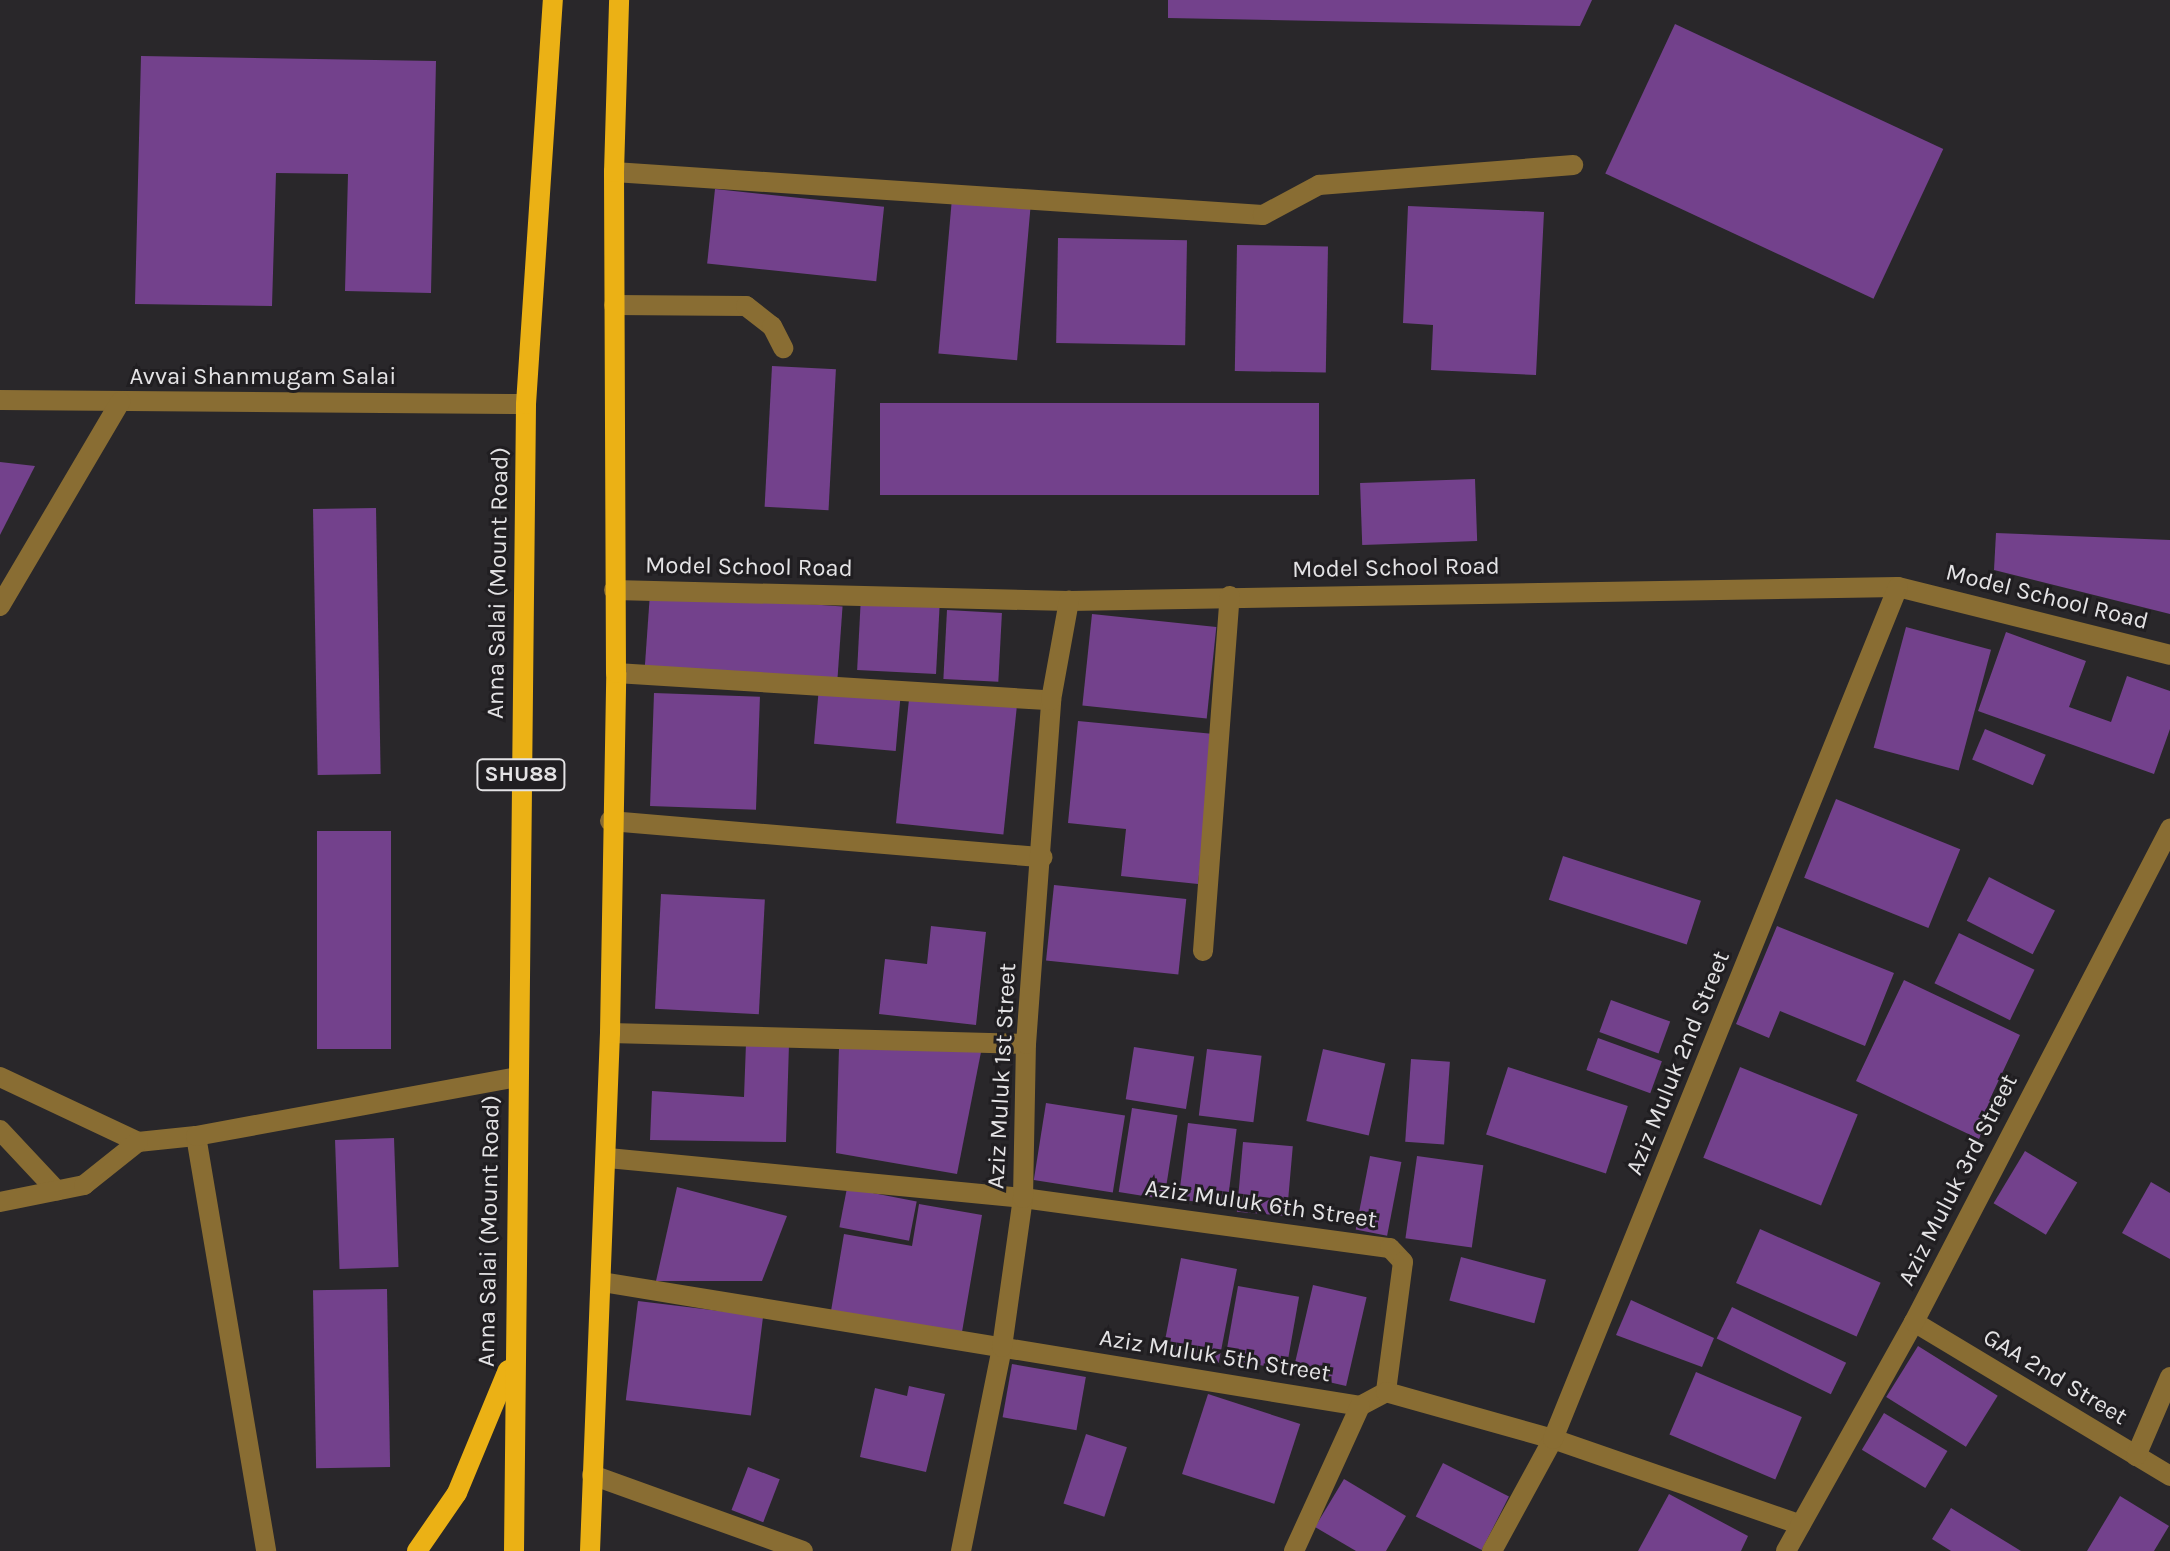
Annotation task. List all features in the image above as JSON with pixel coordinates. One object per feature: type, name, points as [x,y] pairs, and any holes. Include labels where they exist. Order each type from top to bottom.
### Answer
[{"type":"main road","name":"Anna Salai (Mount Road)","points":[[514,1551],[513,1359],[526,404],[553,0]]},
{"type":"main road","points":[[590,1551],[608,1158],[610,821],[616,673],[614,172],[619,0]]},
{"type":"main road","points":[[417,1551],[457,1493],[513,1359]]},
{"type":"street","points":[[614,172],[1263,215],[1319,185],[1573,165]]},
{"type":"street","points":[[614,305],[746,306],[772,326],[783,348]]},
{"type":"street","name":"Avvai Shanmugam Salai","points":[[0,400],[526,404]]},
{"type":"street","points":[[0,606],[120,402]]},
{"type":"street","name":"Model School Road","points":[[614,590],[1069,601],[1898,587],[2170,655]]},
{"type":"street","name":"Aziz Muluk 2nd Street","points":[[1492,1551],[1553,1439],[1898,587]]},
{"type":"street","points":[[1203,951],[1230,596]]},
{"type":"street","name":"Aziz Muluk 1st Street","points":[[961,1551],[1002,1347],[1023,1198],[1026,1044],[1043,857],[1051,700],[1069,601]]},
{"type":"street","points":[[616,673],[1051,700]]},
{"type":"street","points":[[610,821],[1043,857]]},
{"type":"street","name":"Aziz Muluk 3rd Street","points":[[1786,1551],[1914,1322],[2170,829]]},
{"type":"street","points":[[610,1033],[1026,1044]]},
{"type":"street","points":[[0,1077],[138,1142],[196,1136],[517,1077]]},
{"type":"street","points":[[0,1130],[57,1191]]},
{"type":"street","points":[[196,1136],[266,1551]]},
{"type":"street","points":[[0,1202],[84,1185],[138,1142]]},
{"type":"street","points":[[608,1158],[1023,1198]]},
{"type":"street","name":"Aziz Muluk 6th Street","points":[[1023,1198],[1390,1248],[1403,1262],[1386,1392]]},
{"type":"street","name":"Aziz Muluk 5th Street","points":[[602,1282],[1360,1406]]},
{"type":"street","name":"GAA 2nd Street","points":[[1914,1322],[2170,1476]]},
{"type":"street","points":[[2136,1456],[2170,1377]]},
{"type":"street","points":[[1294,1551],[1360,1406],[1386,1392],[1553,1439],[1801,1525]]},
{"type":"street","points":[[592,1475],[803,1551]]},
{"type":"building","points":[[1168,0],[1592,0],[1580,26],[1168,18]]},
{"type":"building","points":[[1675,24],[1943,149],[1874,299],[1605,174]]},
{"type":"building","points":[[141,56],[436,61],[431,293],[345,291],[348,174],[276,173],[272,306],[135,304]]},
{"type":"building","points":[[715,189],[884,207],[876,281],[707,264]]},
{"type":"building","points":[[952,198],[1031,205],[1017,360],[938,353]]},
{"type":"building","points":[[1408,206],[1544,212],[1536,375],[1431,370],[1433,325],[1403,323]]},
{"type":"building","points":[[1058,238],[1187,240],[1185,345],[1056,343]]},
{"type":"building","points":[[1237,245],[1328,247],[1326,373],[1235,371]]},
{"type":"building","points":[[772,366],[836,369],[829,510],[765,507]]},
{"type":"building","points":[[880,403],[1319,403],[1319,495],[880,495]]},
{"type":"building","points":[[0,462],[35,466],[0,535]]},
{"type":"building","points":[[1475,479],[1477,541],[1362,545],[1360,483]]},
{"type":"building","points":[[376,508],[381,774],[318,775],[313,509]]},
{"type":"building","points":[[1996,533],[2170,540],[2170,614],[1994,570]]},
{"type":"building","points":[[650,593],[843,606],[837,682],[645,669]]},
{"type":"building","points":[[861,596],[940,600],[936,674],[857,670]]},
{"type":"building","points":[[947,610],[1002,613],[998,682],[943,679]]},
{"type":"building","points":[[1092,614],[1216,627],[1207,719],[1082,705]]},
{"type":"building","points":[[1906,627],[1991,650],[1959,771],[1874,748]]},
{"type":"building","points":[[2006,632],[2086,661],[2069,707],[2111,722],[2127,676],[2170,691],[2170,729],[2154,774],[1978,711]]},
{"type":"building","points":[[819,687],[901,694],[896,751],[814,744]]},
{"type":"building","points":[[910,690],[1017,701],[1003,835],[896,823]]},
{"type":"building","points":[[654,693],[760,697],[756,810],[650,806]]},
{"type":"building","points":[[1078,721],[1214,734],[1198,884],[1121,876],[1126,829],[1068,823]]},
{"type":"building","points":[[1985,729],[2046,755],[2033,785],[1972,759]]},
{"type":"building","points":[[1836,799],[1960,849],[1928,928],[1804,878]]},
{"type":"building","points":[[317,831],[391,831],[391,1049],[317,1049]]},
{"type":"building","points":[[1563,856],[1701,901],[1687,945],[1549,900]]},
{"type":"building","points":[[1989,877],[2055,911],[2033,954],[1967,921]]},
{"type":"building","points":[[1054,885],[1186,899],[1178,974],[1046,961]]},
{"type":"building","points":[[661,894],[765,899],[759,1014],[655,1009]]},
{"type":"building","points":[[931,926],[986,932],[976,1025],[879,1014],[885,959],[927,964]]},
{"type":"building","points":[[1777,926],[1894,973],[1865,1046],[1780,1011],[1769,1038],[1736,1024]]},
{"type":"building","points":[[1959,933],[2034,970],[2010,1020],[1934,983]]},
{"type":"building","points":[[1904,980],[2020,1035],[1989,1101],[1995,1105],[1979,1139],[1856,1081]]},
{"type":"building","points":[[1611,1000],[1670,1022],[1659,1053],[1599,1032]]},
{"type":"building","points":[[1598,1038],[1662,1061],[1650,1093],[1586,1070]]},
{"type":"building","points":[[746,1043],[789,1044],[786,1142],[650,1140],[652,1091],[744,1097]]},
{"type":"building","points":[[1134,1047],[1194,1057],[1186,1109],[1126,1099]]},
{"type":"building","points":[[839,1048],[981,1052],[957,1174],[836,1153]]},
{"type":"building","points":[[1207,1049],[1262,1056],[1253,1122],[1199,1116]]},
{"type":"building","points":[[1323,1049],[1385,1063],[1369,1136],[1306,1121]]},
{"type":"building","points":[[1411,1059],[1450,1062],[1444,1145],[1405,1142]]},
{"type":"building","points":[[1508,1067],[1628,1106],[1606,1173],[1486,1135]]},
{"type":"building","points":[[1740,1067],[1858,1115],[1821,1205],[1703,1158]]},
{"type":"building","points":[[1046,1103],[1125,1116],[1113,1193],[1034,1180]]},
{"type":"building","points":[[1132,1108],[1177,1115],[1164,1199],[1119,1192]]},
{"type":"building","points":[[1188,1123],[1237,1129],[1227,1205],[1179,1199]]},
{"type":"building","points":[[394,1138],[399,1267],[340,1269],[335,1140]]},
{"type":"building","points":[[1243,1142],[1293,1146],[1287,1216],[1237,1212]]},
{"type":"building","points":[[2025,1151],[2077,1182],[2046,1235],[1994,1203]]},
{"type":"building","points":[[1370,1156],[1401,1162],[1387,1236],[1356,1230]]},
{"type":"building","points":[[1417,1156],[1483,1165],[1472,1248],[1405,1238]]},
{"type":"building","points":[[2151,1182],[2170,1193],[2170,1259],[2122,1233]]},
{"type":"building","points":[[677,1187],[787,1216],[762,1281],[656,1281]]},
{"type":"building","points":[[847,1188],[917,1202],[909,1241],[839,1227]]},
{"type":"building","points":[[919,1204],[982,1215],[962,1332],[831,1311],[844,1234],[912,1246]]},
{"type":"building","points":[[1760,1229],[1881,1283],[1857,1337],[1736,1283]]},
{"type":"building","points":[[1461,1257],[1546,1280],[1534,1323],[1449,1300]]},
{"type":"building","points":[[1181,1258],[1237,1269],[1219,1363],[1163,1352]]},
{"type":"building","points":[[1313,1285],[1367,1297],[1346,1386],[1293,1374]]},
{"type":"building","points":[[1238,1286],[1299,1297],[1286,1370],[1225,1359]]},
{"type":"building","points":[[387,1289],[390,1467],[316,1468],[313,1290]]},
{"type":"building","points":[[1631,1300],[1714,1338],[1702,1367],[1616,1335]]},
{"type":"building","points":[[638,1301],[763,1316],[751,1416],[626,1400]]},
{"type":"building","points":[[1732,1307],[1846,1363],[1831,1394],[1717,1338]]},
{"type":"building","points":[[1918,1346],[1998,1396],[1966,1447],[1886,1397]]},
{"type":"building","points":[[1012,1364],[1086,1377],[1076,1430],[1003,1417]]},
{"type":"building","points":[[1696,1372],[1802,1417],[1775,1480],[1669,1435]]},
{"type":"building","points":[[909,1386],[945,1394],[926,1472],[860,1457],[875,1388],[907,1396]]},
{"type":"building","points":[[1208,1394],[1300,1424],[1274,1504],[1182,1474]]},
{"type":"building","points":[[1884,1413],[1947,1451],[1925,1488],[1862,1450]]},
{"type":"building","points":[[1086,1434],[1127,1447],[1104,1517],[1063,1503]]},
{"type":"building","points":[[1443,1463],[1509,1497],[1482,1550],[1416,1516]]},
{"type":"building","points":[[748,1467],[780,1479],[763,1522],[732,1510]]},
{"type":"building","points":[[1344,1479],[1406,1516],[1386,1551],[1356,1551],[1315,1527]]},
{"type":"building","points":[[1669,1494],[1748,1536],[1741,1551],[1638,1551]]},
{"type":"building","points":[[2120,1496],[2169,1526],[2154,1551],[2087,1551]]},
{"type":"building","points":[[1951,1508],[2021,1551],[1951,1551],[1932,1539]]}]
